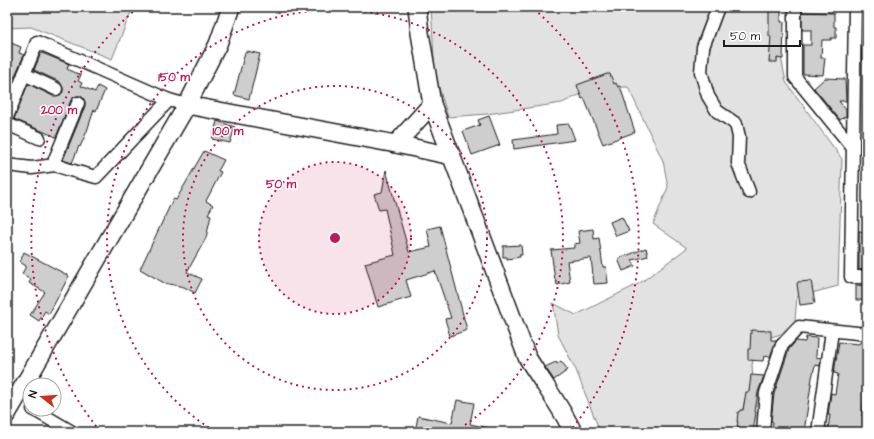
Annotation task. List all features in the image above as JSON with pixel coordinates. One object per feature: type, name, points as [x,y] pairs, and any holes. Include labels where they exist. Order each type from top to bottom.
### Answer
[{"type":"street","points":[[37,377],[187,105],[218,44],[231,7]]},
{"type":"street","points":[[417,7],[432,104],[527,357],[574,432]]},
{"type":"street","points":[[718,7],[703,47],[701,72],[708,96],[717,111],[736,124],[739,138],[738,163],[749,192]]},
{"type":"street","points":[[795,7],[795,77],[853,148]]},
{"type":"street","points":[[855,7],[861,70],[853,148],[851,277],[867,277]]},
{"type":"street","points":[[8,109],[37,42],[169,100],[187,105],[396,144],[452,156]]},
{"type":"street","points":[[24,74],[56,89]]},
{"type":"street","points":[[7,165],[32,168],[55,164],[96,177],[169,100]]},
{"type":"street","points":[[55,164],[55,160],[78,103]]},
{"type":"street","points":[[396,144],[432,104]]},
{"type":"street","points":[[7,124],[39,138]]},
{"type":"street","points":[[763,432],[766,393],[782,345],[799,327],[867,334]]},
{"type":"street","points":[[818,432],[832,330]]},
{"type":"street","points":[[7,414],[22,404]]},
{"type":"street","points":[[47,417],[72,432]]},
{"type":"shaded area","points":[[7,7],[133,7],[112,59],[31,27],[7,28]]},
{"type":"shaded area","points":[[431,7],[771,7],[786,82],[842,159],[838,286],[797,297],[795,320],[781,334],[758,341],[752,365],[753,380],[745,399],[738,432],[600,432],[576,370],[558,335],[553,303],[576,315],[640,283],[687,248],[653,224],[668,187],[663,161],[628,87],[594,88],[562,103],[487,114],[448,117],[435,75]]},
{"type":"building","points":[[769,7],[781,7],[781,22],[784,22],[783,59],[777,58],[777,62],[769,62],[771,36],[769,36]]},
{"type":"building","points":[[802,12],[834,13],[836,38],[831,38],[831,40],[822,40],[821,58],[825,58],[823,75],[803,74],[803,45],[811,45],[811,30],[802,30]]},
{"type":"building","points":[[11,43],[21,47],[19,53],[24,55],[14,78],[7,75],[7,52]]},
{"type":"building","points":[[862,50],[867,50],[867,61],[862,61]]},
{"type":"building","points":[[247,51],[260,54],[249,99],[234,95],[245,52],[247,53]]},
{"type":"building","points":[[41,53],[69,64],[67,69],[81,75],[78,81],[82,83],[81,86],[95,92],[98,86],[105,90],[96,111],[94,110],[87,131],[72,163],[63,160],[85,106],[85,102],[81,96],[77,96],[71,100],[56,137],[14,119],[28,84],[53,96],[60,95],[63,92],[60,82],[34,70]]},
{"type":"building","points":[[610,74],[614,84],[616,83],[618,87],[620,86],[635,132],[603,144],[577,85]]},
{"type":"building","points":[[825,78],[845,79],[846,101],[839,101],[846,110],[846,116],[840,120],[814,88]]},
{"type":"building","points":[[489,116],[500,145],[472,155],[463,131],[480,125],[478,120]]},
{"type":"building","points":[[217,121],[235,127],[230,143],[212,139]]},
{"type":"building","points":[[569,124],[575,140],[514,149],[513,140],[557,134],[556,125]]},
{"type":"building","points":[[204,151],[224,160],[218,171],[221,172],[206,201],[213,205],[208,214],[211,215],[206,238],[187,272],[202,279],[195,293],[184,287],[164,283],[140,269],[173,199],[176,200]]},
{"type":"building","points":[[386,170],[409,252],[431,247],[427,229],[440,226],[467,330],[450,336],[445,319],[451,318],[435,271],[406,280],[411,297],[378,307],[365,263],[395,255],[385,209],[379,210],[374,194],[382,192]]},
{"type":"building","points":[[622,217],[629,231],[616,236],[610,222]]},
{"type":"building","points":[[593,229],[594,239],[599,238],[603,267],[606,267],[608,283],[594,284],[591,258],[567,261],[570,282],[557,285],[551,250],[574,248],[574,244],[580,243],[578,231]]},
{"type":"building","points":[[859,231],[867,232],[867,269],[859,270]]},
{"type":"building","points":[[521,245],[522,255],[519,255],[520,257],[507,259],[507,257],[503,257],[503,246]]},
{"type":"building","points":[[646,248],[648,256],[632,260],[635,266],[623,271],[618,259]]},
{"type":"building","points":[[24,252],[69,276],[49,314],[45,311],[39,321],[30,315],[45,292],[29,283],[31,279],[22,274],[26,266],[20,262]]},
{"type":"building","points":[[811,281],[815,303],[800,305],[797,284],[798,282]]},
{"type":"building","points":[[856,285],[867,286],[867,300],[856,300]]},
{"type":"building","points":[[751,330],[771,331],[771,340],[776,340],[770,357],[764,356],[763,361],[748,360]]},
{"type":"building","points":[[806,337],[817,338],[816,357],[821,358],[820,366],[815,365],[812,378],[804,432],[772,431],[773,422],[771,421],[774,394],[789,349],[796,341],[805,342]]},
{"type":"building","points":[[839,342],[859,344],[860,342],[867,342],[867,394],[865,394],[862,416],[865,416],[864,432],[847,432],[828,429],[831,393],[835,394],[838,374],[834,373]]},
{"type":"building","points":[[561,361],[568,370],[554,380],[545,367],[556,362],[557,364]]},
{"type":"building","points":[[751,375],[764,376],[758,392],[753,432],[738,432],[738,412],[743,410],[746,392],[749,392]]},
{"type":"building","points":[[457,400],[474,403],[470,424],[489,428],[489,432],[415,432],[418,416],[452,423]]}]
